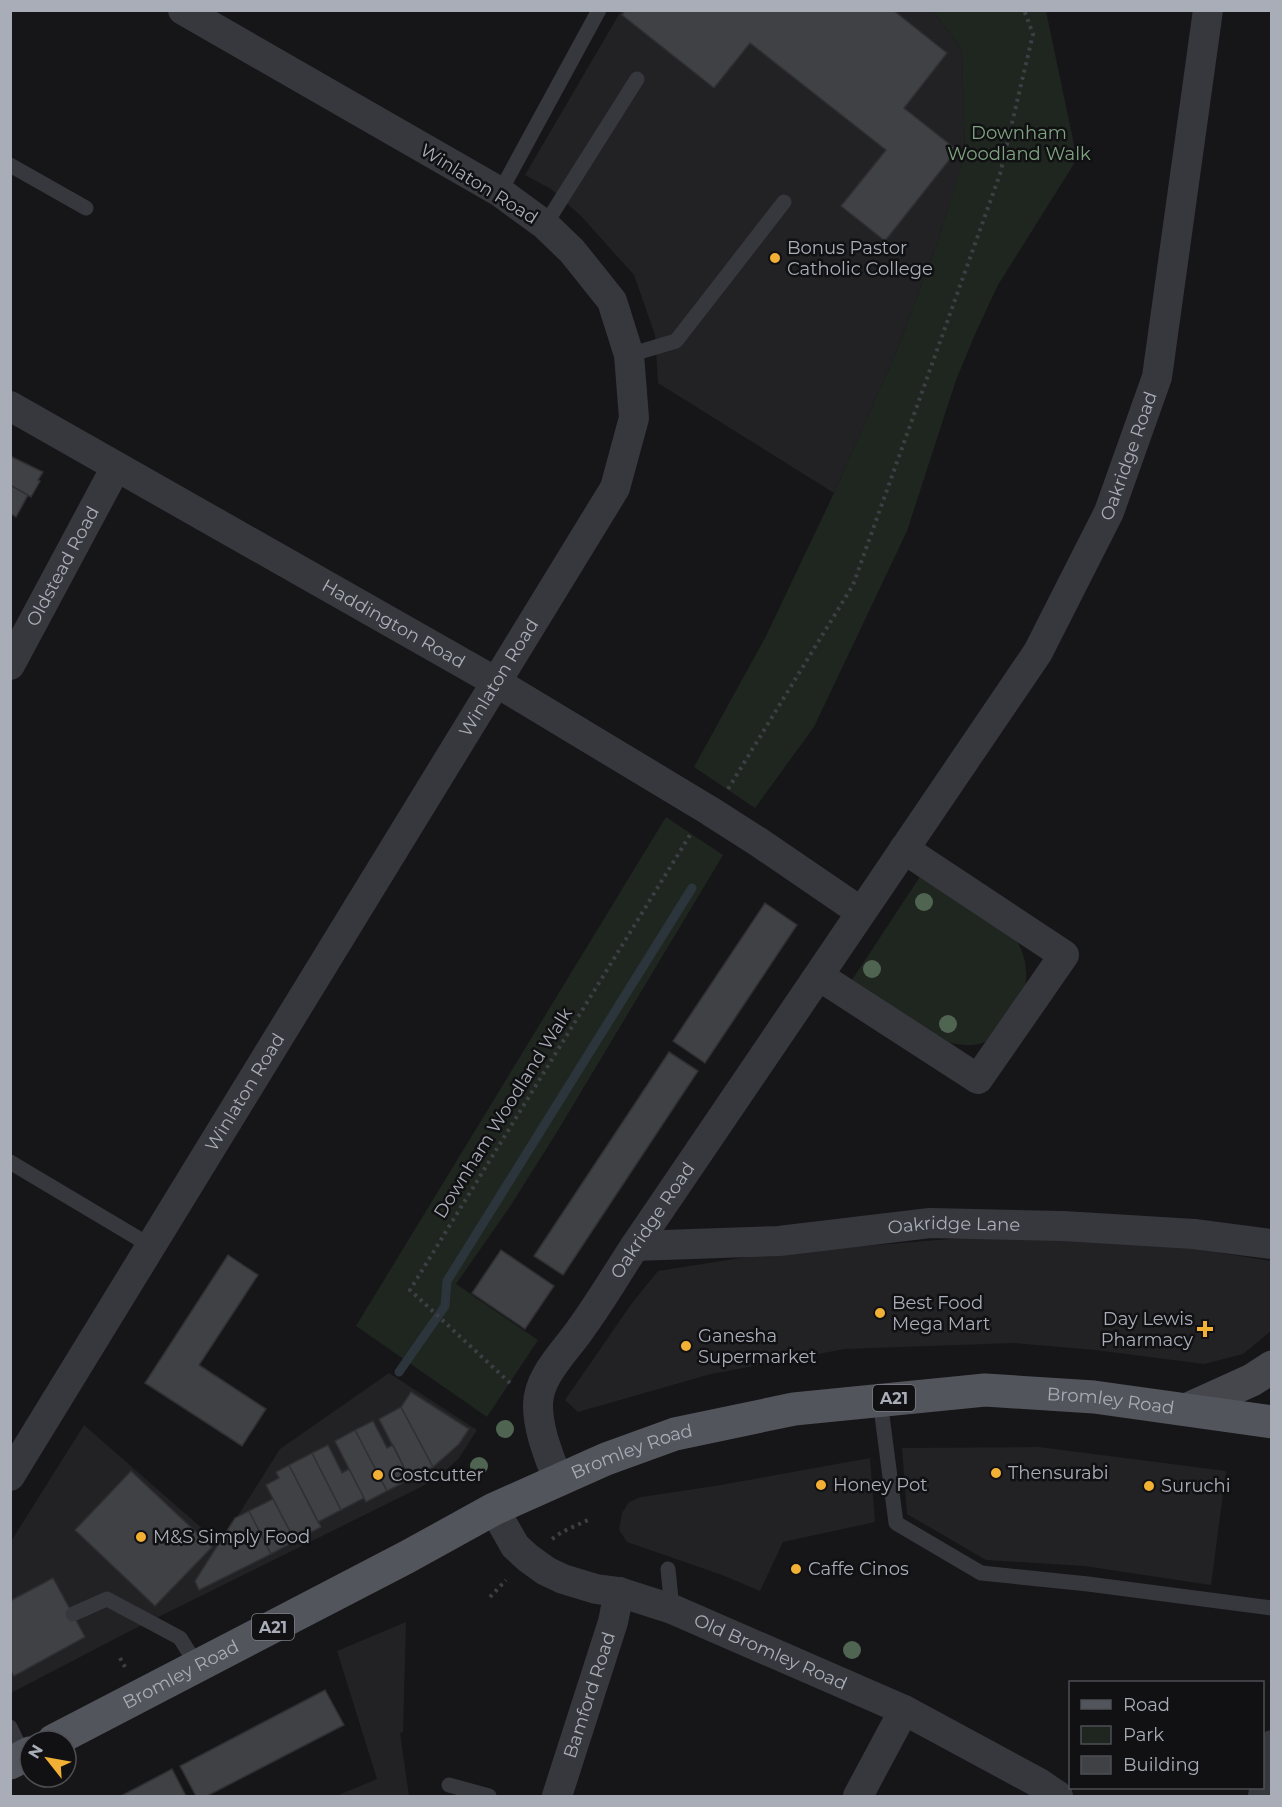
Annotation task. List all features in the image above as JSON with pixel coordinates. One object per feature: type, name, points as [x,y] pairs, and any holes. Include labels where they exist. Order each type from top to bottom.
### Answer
[{"type":"main road","name":"Bromley Road","points":[[77,1729],[407,1557],[494,1509],[606,1459],[675,1434],[794,1409],[985,1390],[1094,1397],[1272,1422]]},
{"type":"street","name":"Winlaton Road","points":[[10,1476],[615,488],[634,418],[629,355],[612,302],[572,251],[545,225],[500,192],[183,10]]},
{"type":"street","name":"Oakridge Road","points":[[558,1480],[540,1424],[538,1404],[540,1389],[550,1371],[1038,652],[1109,512],[1156,377],[1208,10]]},
{"type":"street","name":"Haddington Road","points":[[10,406],[496,682],[710,812],[861,912]]},
{"type":"street","name":"Oldstead Road","points":[[10,665],[116,467]]},
{"type":"street","points":[[819,976],[978,1079],[1064,955],[904,849]]},
{"type":"street","name":"Oakridge Lane","points":[[635,1246],[778,1241],[930,1223],[1064,1226],[1170,1232],[1272,1244]]},
{"type":"street","points":[[1188,1409],[1252,1380],[1272,1367]]},
{"type":"street","name":"Old Bromley Road","points":[[494,1509],[515,1546],[546,1571],[596,1589],[619,1592],[672,1609],[904,1710],[1039,1784],[1058,1797]]},
{"type":"street","name":"Bamford Road","points":[[557,1797],[613,1622],[619,1592]]},
{"type":"street","points":[[858,1797],[904,1710]]},
{"type":"street","points":[[1263,1797],[1272,1745]]},
{"type":"lane","points":[[500,192],[599,10]]},
{"type":"lane","points":[[545,225],[637,79]]},
{"type":"lane","points":[[10,165],[86,208]]},
{"type":"lane","points":[[629,355],[676,341],[784,202]]},
{"type":"lane","points":[[10,1162],[151,1246]]},
{"type":"lane","points":[[880,1400],[896,1523],[981,1573],[1088,1584],[1272,1608]]},
{"type":"lane","points":[[669,1569],[672,1609]]},
{"type":"lane","points":[[73,1614],[107,1599],[180,1638],[198,1667]]},
{"type":"lane","points":[[449,1785],[489,1797]]},
{"type":"path","points":[[728,789],[853,585],[1000,174],[1033,34],[1024,10]]},
{"type":"path","name":"Downham Woodland Walk","points":[[510,1383],[410,1290],[691,834]]},
{"type":"path","points":[[120,1658],[125,1667]]},
{"type":"shaded area","name":"Bonus Pastor Catholic College","points":[[621,11],[933,11],[962,50],[965,154],[938,241],[898,348],[834,493],[658,383],[655,335],[634,275],[581,216],[551,189],[525,175]]},
{"type":"shaded area","points":[[1072,1229],[1271,1261],[1271,1331],[1243,1354],[1204,1364],[1095,1350],[1014,1343],[845,1349],[711,1374],[578,1412],[565,1400],[632,1303],[658,1271],[766,1254]]},
{"type":"shaded area","points":[[389,1373],[477,1430],[459,1458],[439,1477],[11,1693],[10,1543],[84,1425],[220,1544],[280,1449]]},
{"type":"shaded area","points":[[1039,1447],[1226,1471],[1211,1585],[1084,1566],[986,1560],[907,1514],[902,1448]]},
{"type":"shaded area","points":[[870,1458],[875,1522],[783,1542],[760,1591],[722,1575],[627,1542],[619,1530],[622,1513],[629,1502],[641,1497]]},
{"type":"shaded area","points":[[406,1622],[403,1732],[400,1733],[409,1796],[336,1796],[377,1779],[337,1651]]},
{"type":"green space","name":"Downham Woodland Walk","points":[[933,11],[1046,11],[1077,159],[998,285],[976,332],[956,380],[907,531],[814,727],[755,808],[694,767],[766,636],[834,493],[898,348],[938,241],[965,153],[962,50]]},
{"type":"green space","points":[[666,817],[723,855],[557,1132],[511,1205],[456,1284],[538,1340],[487,1417],[356,1326]]},
{"type":"green space","points":[[921,875],[1016,940],[1023,954],[1026,978],[1021,1002],[995,1035],[981,1044],[961,1045],[943,1041],[852,980]]},
{"type":"building","name":"Bonus Pastor Catholic College","points":[[625,10],[893,10],[947,53],[904,108],[957,150],[885,241],[841,206],[886,150],[750,43],[714,88],[622,15]]},
{"type":"building","points":[[12,457],[43,472],[31,497],[10,485]]},
{"type":"building","points":[[10,485],[28,495],[16,517],[10,513]]},
{"type":"building","points":[[765,903],[797,925],[705,1063],[673,1041]]},
{"type":"building","points":[[669,1052],[698,1071],[563,1275],[534,1256]]},
{"type":"building","points":[[501,1250],[554,1286],[525,1329],[472,1293]]},
{"type":"building","points":[[228,1255],[258,1275],[199,1365],[266,1409],[242,1446],[145,1383]]},
{"type":"building","points":[[411,1392],[469,1429],[459,1444],[433,1467],[401,1407]]},
{"type":"building","points":[[401,1407],[433,1467],[410,1479],[379,1419]]},
{"type":"building","points":[[373,1421],[387,1448],[393,1445],[410,1479],[387,1491],[355,1430]]},
{"type":"building","points":[[355,1430],[387,1491],[366,1502],[335,1441]]},
{"type":"building","points":[[328,1445],[342,1473],[349,1469],[364,1498],[341,1510],[312,1453]]},
{"type":"building","points":[[312,1453],[341,1510],[318,1522],[289,1465]]},
{"type":"building","points":[[289,1465],[321,1527],[295,1541],[266,1485],[279,1478],[276,1472]]},
{"type":"building","name":"M&S Simply Food","points":[[131,1471],[212,1547],[155,1606],[75,1530]]},
{"type":"building","points":[[273,1499],[295,1541],[271,1554],[249,1511]]},
{"type":"building","points":[[249,1511],[271,1554],[199,1590],[195,1581],[235,1518]]},
{"type":"building","points":[[53,1578],[85,1637],[14,1676],[10,1670],[10,1601]]},
{"type":"building","points":[[325,1690],[344,1725],[207,1796],[196,1796],[180,1766]]},
{"type":"building","points":[[172,1769],[186,1796],[121,1796]]},
{"type":"waterway","points":[[399,1372],[445,1306],[447,1281],[692,888]]},
{"type":"place","name":"Bonus Pastor Catholic College","points":[[775,258]]},
{"type":"place","name":"Best Food Mega Mart","points":[[880,1313]]},
{"type":"place","name":"Day Lewis Pharmacy","points":[[1205,1329]]},
{"type":"place","name":"Ganesha Supermarket","points":[[686,1346]]},
{"type":"place","name":"Thensurabi","points":[[996,1473]]},
{"type":"place","name":"Costcutter","points":[[378,1475]]},
{"type":"place","name":"Honey Pot","points":[[821,1485]]},
{"type":"place","name":"Suruchi","points":[[1149,1486]]},
{"type":"place","name":"M&S Simply Food","points":[[141,1537]]},
{"type":"place","name":"Caffe Cinos","points":[[796,1569]]}]
